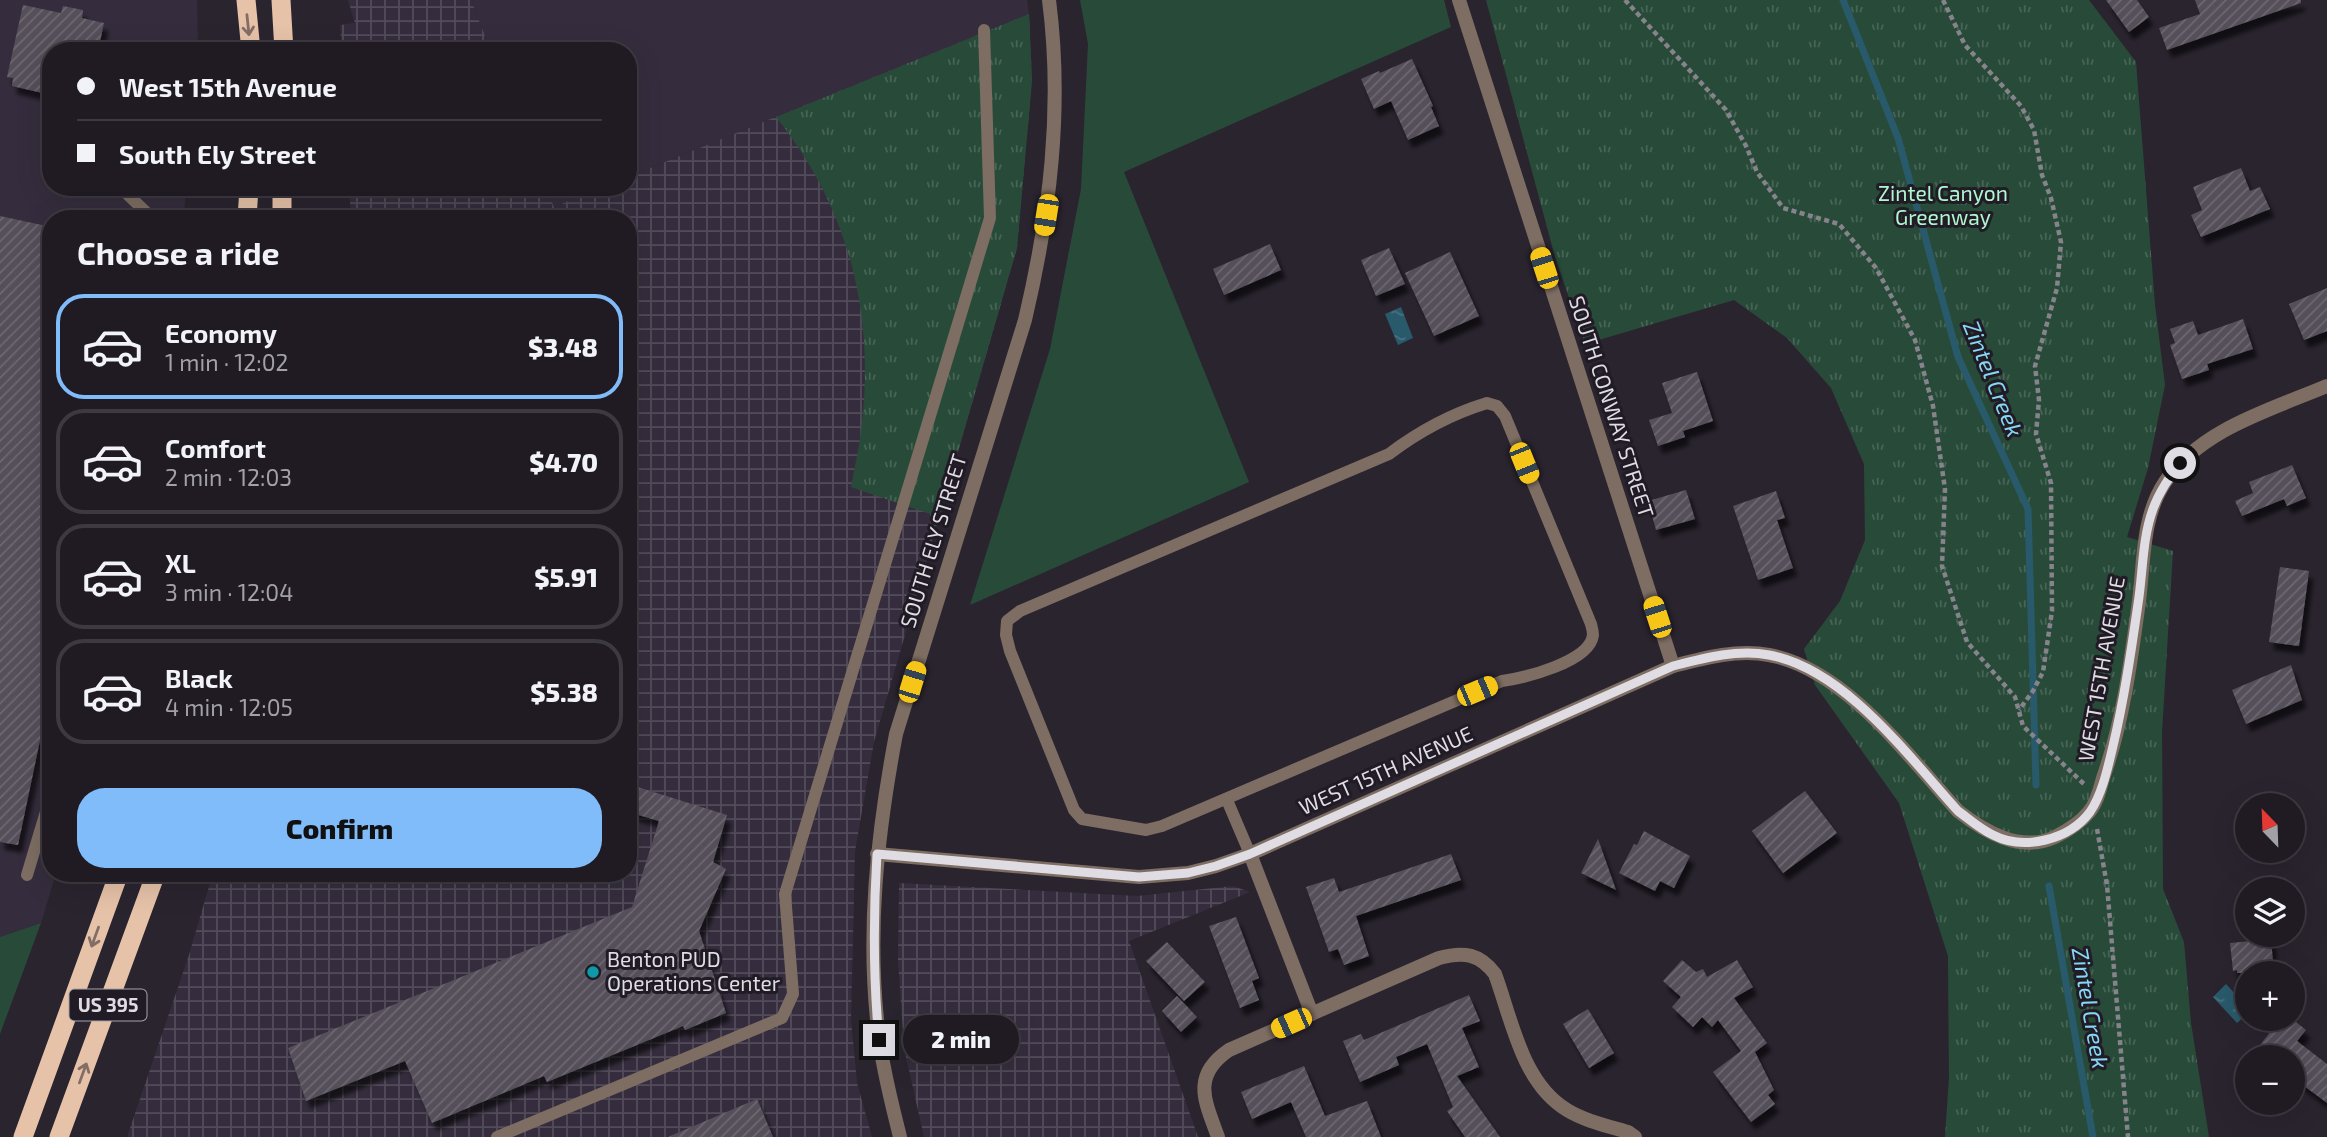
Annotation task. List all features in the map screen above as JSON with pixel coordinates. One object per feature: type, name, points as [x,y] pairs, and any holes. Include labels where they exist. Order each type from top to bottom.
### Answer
[{"type":"highway","points":[[246,0],[250,42]]},
{"type":"highway","points":[[281,0],[284,42]]},
{"type":"highway","name":"US 395","points":[[23,1137],[116,882]]},
{"type":"highway","name":"US 395","points":[[59,1137],[153,882]]},
{"type":"street","name":"SOUTH ELY STREET","points":[[900,1137],[879,1040],[874,988],[872,925],[884,800],[896,734],[1025,320],[1038,265],[1050,190],[1056,119],[1055,44],[1049,0]]},
{"type":"street","name":"SOUTH CONWAY STREET","points":[[1460,0],[1673,666]]},
{"type":"street","name":"WEST 15TH AVENUE","points":[[877,854],[1139,877],[1188,873],[1250,854],[1673,666],[1706,657],[1739,653],[1767,654],[1812,670],[1850,696],[1871,716],[1958,811],[1994,836],[2009,840],[2047,841],[2076,825],[2090,811],[2109,762],[2120,716],[2145,541],[2152,510],[2163,485],[2180,463],[2199,446],[2222,432],[2327,386]]},
{"type":"street","points":[[1250,854],[1312,1014]]},
{"type":"street","points":[[1218,1137],[1203,1089],[1206,1074],[1212,1064],[1229,1050],[1439,958],[1455,954],[1477,956],[1496,974],[1527,1063],[1538,1083],[1552,1099],[1582,1117],[1628,1132],[1634,1137]]},
{"type":"lane","points":[[496,1137],[782,1018],[793,995],[785,894],[990,218],[984,30]]},
{"type":"lane","points":[[129,196],[144,210]]},
{"type":"lane","points":[[1486,403],[1497,406],[1505,416],[1591,624],[1593,637],[1584,652],[1543,672],[1502,681],[1227,800],[1146,830],[1082,819],[1074,810],[1010,651],[1006,635],[1007,621],[1020,611],[1389,454],[1421,432],[1467,409],[1486,403]]},
{"type":"lane","points":[[1227,800],[1250,854]]},
{"type":"lane","points":[[27,875],[42,825]]},
{"type":"path","points":[[1625,0],[1726,110],[1757,172],[1783,208],[1839,225],[1876,268],[1915,340],[1933,406],[1945,489],[1942,566],[1967,642],[2015,697],[2023,726],[2083,781],[2093,805],[2107,885],[2128,1137]]},
{"type":"path","points":[[1943,0],[1965,45],[2021,106],[2034,130],[2042,175],[2062,242],[2057,288],[2035,366],[2039,400],[2036,434],[2051,483],[2052,611],[2043,672],[2019,710]]},
{"type":"shaded area","points":[[0,0],[197,0],[198,42],[42,42],[42,196],[186,196],[184,210],[42,210],[42,882],[53,882],[41,923],[0,937]]},
{"type":"shaded area","points":[[348,0],[471,0],[487,42],[341,42],[340,25],[355,23]]},
{"type":"shaded area","points":[[471,0],[1027,0],[1029,14],[637,173],[637,42],[487,42]]},
{"type":"shaded area","points":[[1029,14],[1032,80],[1017,248],[874,742],[855,851],[851,1020],[857,1083],[872,1137],[127,1137],[188,958],[210,882],[637,882],[637,210],[351,210],[350,196],[550,196],[554,207],[581,196],[637,196],[637,173]]},
{"type":"shaded area","points":[[550,196],[581,196],[554,207]]},
{"type":"shaded area","points":[[899,883],[1137,896],[1233,886],[1250,892],[1129,941],[1198,1137],[924,1137],[904,1048],[898,960]]},
{"type":"green space","points":[[1080,0],[1444,0],[1451,27],[1124,172],[1249,482],[970,605],[1050,349],[1081,189],[1088,44]]},
{"type":"green space","name":"Zintel Canyon Greenway","points":[[1486,0],[2089,0],[2136,62],[2155,305],[2165,385],[2148,468],[2127,537],[2173,551],[2162,732],[2163,889],[2184,942],[2191,1023],[2209,1137],[1945,1137],[1949,1078],[1948,956],[1899,803],[1815,685],[1804,649],[1840,601],[1865,540],[1864,464],[1831,388],[1787,338],[1734,300],[1585,344],[1555,257]]},
{"type":"green space","points":[[1029,14],[1032,80],[1017,248],[939,517],[851,487],[862,422],[865,372],[858,294],[849,256],[820,184],[776,117]]},
{"type":"green space","points":[[41,923],[0,1034],[0,937]]},
{"type":"water","points":[[1401,307],[1413,338],[1398,345],[1385,314]]},
{"type":"water","points":[[2226,984],[2235,994],[2235,1021],[2213,997]]},
{"type":"building","points":[[2106,0],[2137,0],[2149,17],[2129,32]]},
{"type":"building","points":[[2195,0],[2301,0],[2301,3],[2167,50],[2159,28],[2200,14]]},
{"type":"building","points":[[23,5],[61,13],[63,6],[83,10],[82,18],[104,23],[100,42],[42,42],[42,93],[12,86],[13,78],[7,77]]},
{"type":"building","points":[[1412,59],[1439,126],[1408,140],[1391,101],[1374,109],[1361,79]]},
{"type":"building","points":[[2241,168],[2250,191],[2260,187],[2270,209],[2201,237],[2191,215],[2202,210],[2193,187]]},
{"type":"building","points":[[0,216],[42,225],[42,731],[18,845],[0,842]]},
{"type":"building","points":[[1270,244],[1281,270],[1224,295],[1213,269]]},
{"type":"building","points":[[1389,248],[1405,284],[1376,296],[1361,260]]},
{"type":"building","points":[[1450,252],[1479,316],[1434,336],[1405,273]]},
{"type":"building","points":[[2327,288],[2327,331],[2304,340],[2289,304]]},
{"type":"building","points":[[2243,319],[2253,349],[2207,364],[2209,370],[2182,379],[2170,345],[2175,343],[2170,329],[2193,321],[2198,335]]},
{"type":"building","points":[[1697,372],[1713,421],[1683,431],[1685,437],[1658,446],[1649,420],[1672,413],[1662,383]]},
{"type":"building","points":[[2292,465],[2306,498],[2287,506],[2284,499],[2242,516],[2235,501],[2253,493],[2249,482]]},
{"type":"building","points":[[1686,490],[1695,519],[1656,530],[1648,501]]},
{"type":"building","points":[[1776,491],[1785,518],[1777,520],[1793,568],[1758,580],[1733,506]]},
{"type":"building","points":[[2280,567],[2309,571],[2299,646],[2269,642]]},
{"type":"building","points":[[2291,665],[2302,700],[2246,724],[2232,690]]},
{"type":"building","name":"Benton PUD Operations Center","points":[[637,787],[727,815],[713,862],[726,869],[699,931],[726,1013],[685,1030],[683,1026],[547,1082],[544,1076],[432,1123],[405,1061],[306,1101],[288,1048],[632,907],[659,821],[637,815]]},
{"type":"building","points":[[1805,791],[1837,833],[1783,873],[1752,831]]},
{"type":"building","points":[[1644,831],[1690,856],[1674,888],[1660,881],[1655,891],[1619,873]]},
{"type":"building","points":[[1598,839],[1616,890],[1581,873]]},
{"type":"building","points":[[1451,854],[1461,880],[1356,916],[1369,956],[1344,965],[1338,949],[1329,952],[1306,887],[1334,878],[1339,892]]},
{"type":"building","points":[[1236,917],[1259,978],[1252,981],[1259,1000],[1240,1008],[1209,926]]},
{"type":"building","points":[[1167,942],[1205,982],[1184,1001],[1146,961]]},
{"type":"building","points":[[2230,943],[2235,943],[2235,947],[2272,947],[2273,961],[2235,961],[2233,971]]},
{"type":"building","points":[[1682,960],[1696,972],[1703,969],[1707,977],[1737,960],[1753,987],[1734,998],[1767,1043],[1755,1052],[1774,1090],[1768,1095],[1775,1104],[1751,1122],[1713,1072],[1741,1051],[1718,1020],[1712,1027],[1702,1017],[1693,1027],[1672,1007],[1681,997],[1663,981]]},
{"type":"building","points":[[1469,995],[1480,1021],[1462,1028],[1479,1067],[1457,1076],[1500,1137],[1465,1137],[1447,1111],[1453,1107],[1427,1044],[1396,1057],[1399,1065],[1360,1082],[1343,1041],[1361,1034],[1364,1040]]},
{"type":"building","points":[[1177,996],[1197,1017],[1181,1032],[1162,1011]]},
{"type":"building","points":[[1588,1009],[1614,1053],[1589,1068],[1563,1024]]},
{"type":"building","points":[[2306,1030],[2297,1041],[2302,1045],[2260,1045],[2271,1031]]},
{"type":"building","points":[[2305,1047],[2327,1064],[2327,1103],[2305,1087]]},
{"type":"building","points":[[1304,1066],[1325,1116],[1367,1101],[1381,1137],[1306,1137],[1291,1102],[1252,1119],[1241,1092]]},
{"type":"building","points":[[757,1099],[773,1137],[668,1137]]},
{"type":"waterway","name":"Zintel Creek","points":[[1843,0],[1898,138],[1958,357],[2028,509],[2036,785]]},
{"type":"waterway","name":"Zintel Creek","points":[[2049,886],[2093,1137]]},
{"type":"place","name":"Benton PUD Operations Center","points":[[593,972]]},
{"type":"route","points":[[879,1040],[872,925],[877,854],[1139,877],[1188,873],[1250,854],[1673,666],[1706,657],[1739,653],[1767,654],[1812,670],[1850,696],[1958,811],[1972,822],[1994,836],[2009,840],[2047,841],[2076,825],[2096,801],[2120,716],[2145,541],[2152,510],[2163,485],[2180,463]]}]
